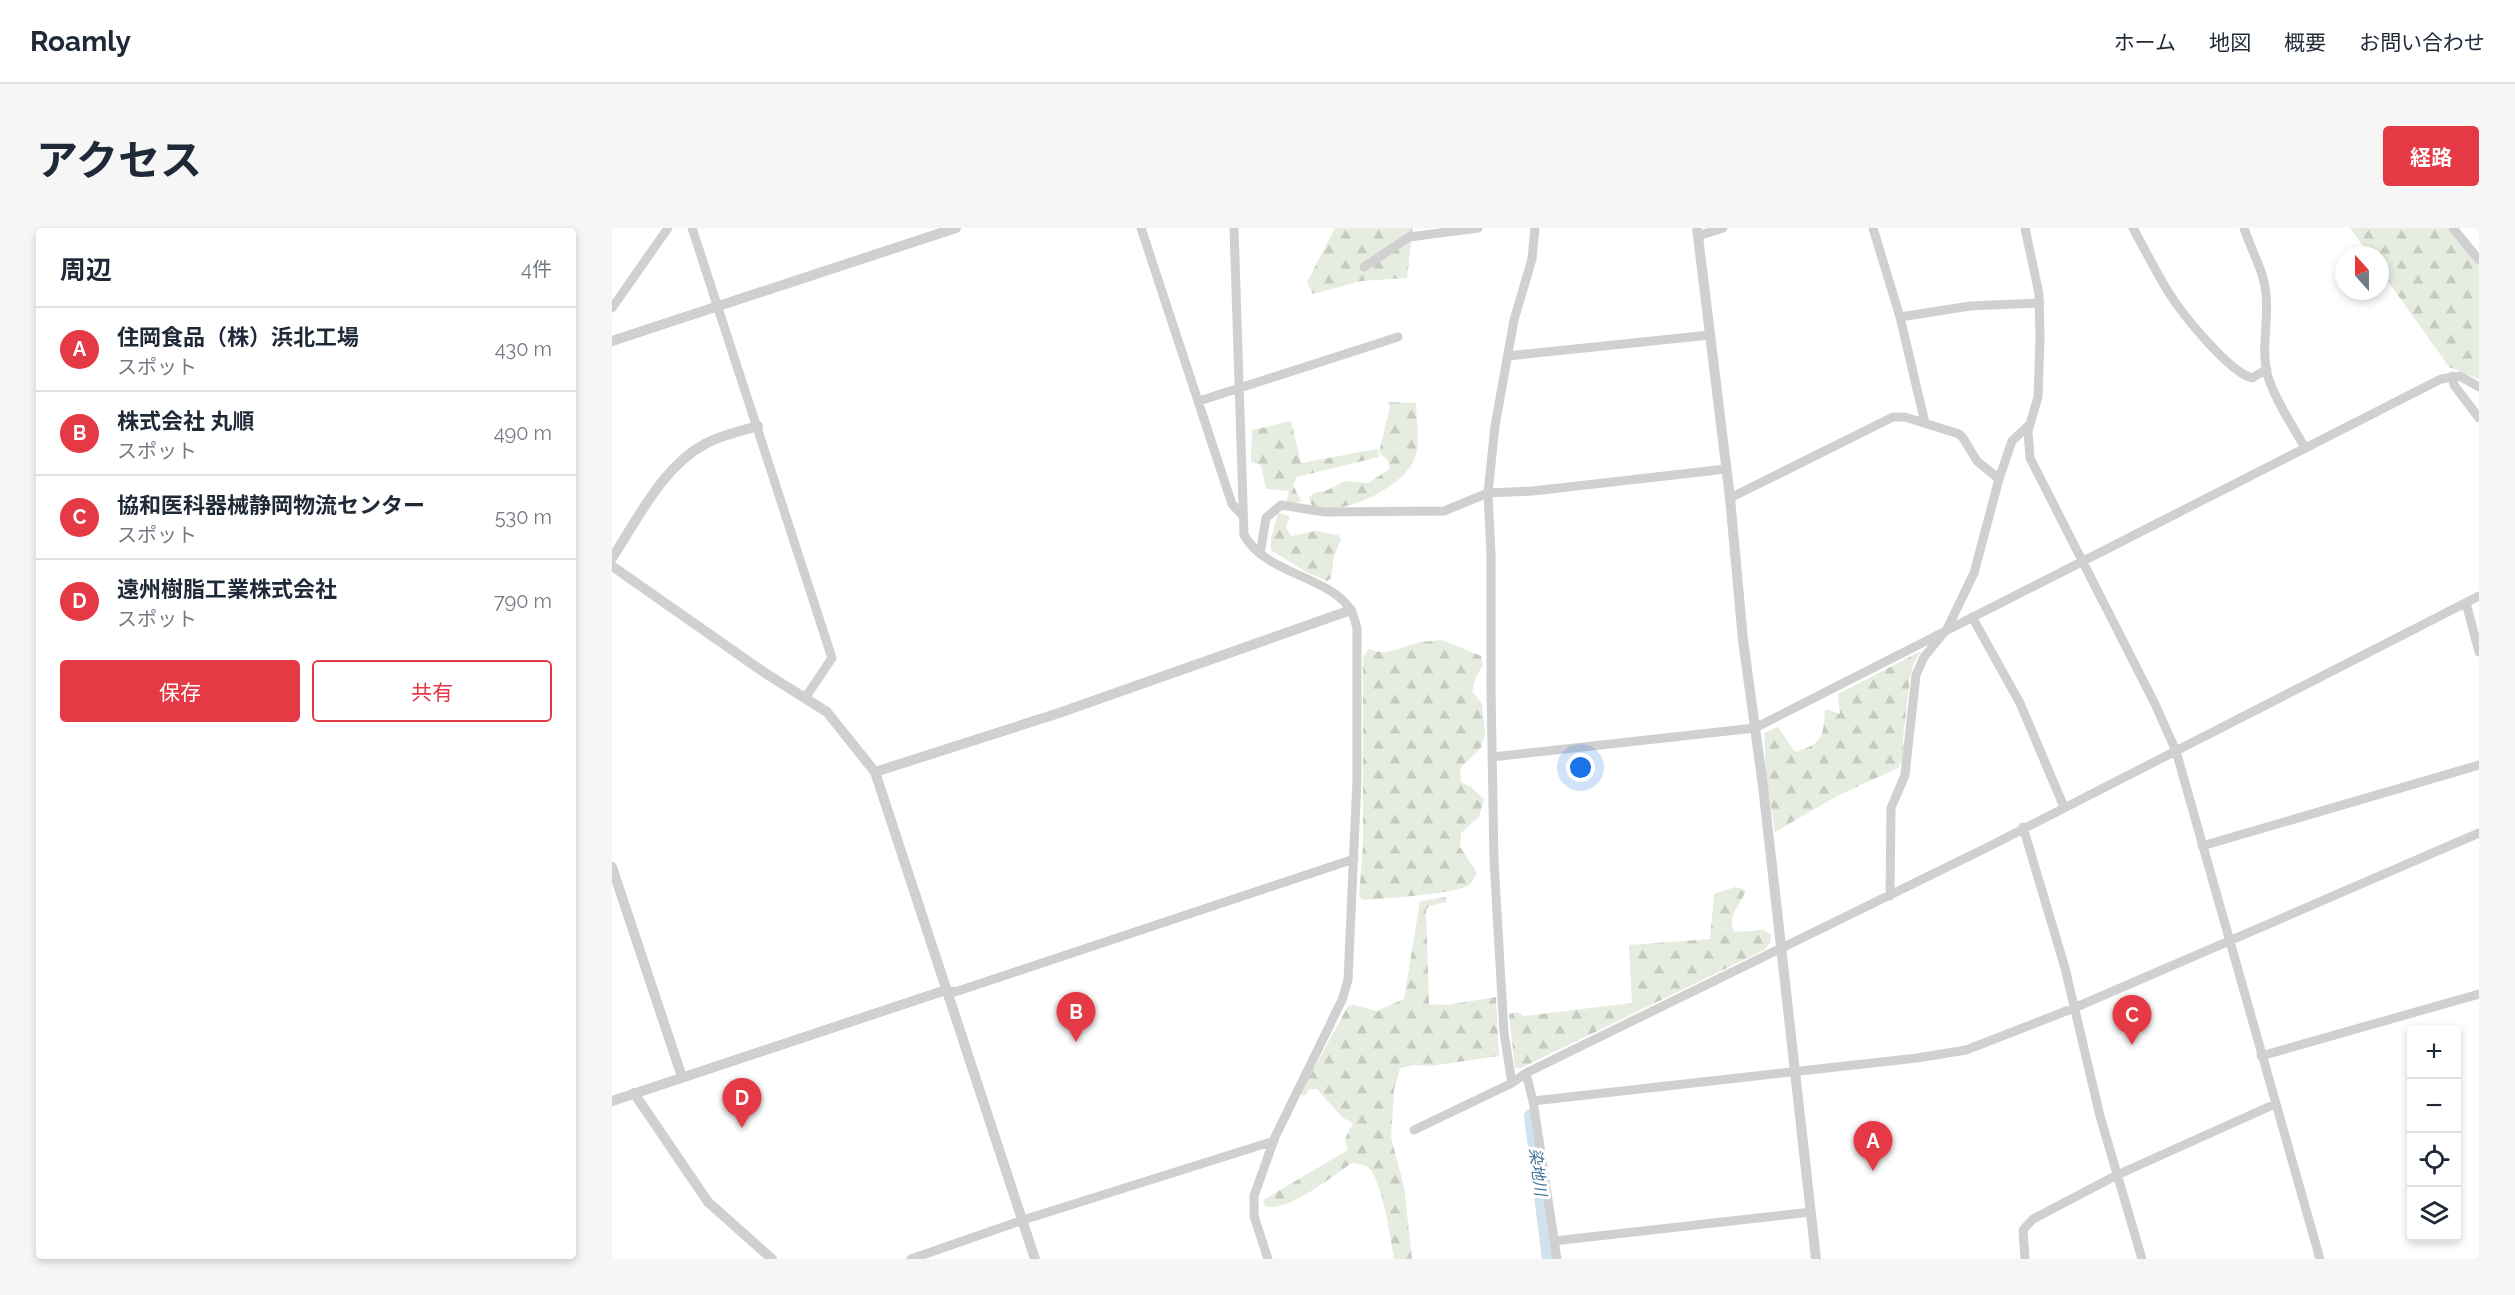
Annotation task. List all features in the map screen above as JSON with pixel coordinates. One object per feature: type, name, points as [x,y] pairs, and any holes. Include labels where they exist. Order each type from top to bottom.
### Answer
[{"type":"street","points":[[612,308],[668,228]]},
{"type":"street","points":[[692,228],[832,658],[805,698]]},
{"type":"street","points":[[612,341],[956,228]]},
{"type":"street","points":[[1141,228],[1232,504],[1243,516]]},
{"type":"street","points":[[1234,228],[1244,535],[1249,544],[1260,554],[1340,598],[1351,610],[1357,628],[1357,780],[1348,980],[1342,1000],[1274,1141],[1254,1196],[1253,1207],[1268,1259]]},
{"type":"street","points":[[1364,267],[1409,237],[1478,228]]},
{"type":"street","points":[[1512,1083],[1504,1033],[1494,861],[1492,617],[1488,493],[1494,426],[1514,320],[1532,259],[1535,228]]},
{"type":"street","points":[[1723,228],[1698,232],[1730,498],[1743,640],[1816,1259]]},
{"type":"street","points":[[1873,228],[1900,317],[1925,423]]},
{"type":"street","points":[[2025,228],[2040,303],[2041,351],[2038,397],[2027,444],[2030,458],[2155,704],[2176,751],[2228,942],[2320,1259]]},
{"type":"street","points":[[2133,228],[2170,294],[2223,358],[2236,371],[2252,378],[2267,369]]},
{"type":"street","points":[[2244,228],[2258,262],[2266,292],[2268,325],[2264,353],[2268,376],[2305,448]]},
{"type":"street","points":[[2453,228],[2479,260]]},
{"type":"street","points":[[1900,317],[1970,306],[2040,303]]},
{"type":"street","points":[[1508,356],[1710,335]]},
{"type":"street","points":[[1199,401],[1398,337]]},
{"type":"street","points":[[2452,376],[2454,385],[2479,418]]},
{"type":"street","points":[[1492,757],[1755,728],[2441,379],[2460,376],[2479,387]]},
{"type":"street","points":[[1730,498],[1893,417],[1905,417],[1959,434],[1964,438],[1977,461],[1999,479]]},
{"type":"street","points":[[1890,896],[1891,808],[1905,775],[1917,675],[1924,657],[1947,629],[1974,573],[1999,479],[2012,441],[2030,425]]},
{"type":"street","points":[[612,558],[663,481],[684,459],[706,443],[758,426]]},
{"type":"street","points":[[1260,554],[1266,518],[1281,505],[1325,512],[1444,511],[1488,493],[1533,491],[1726,469]]},
{"type":"street","points":[[612,566],[762,671],[827,712],[875,772],[1035,1259]]},
{"type":"street","points":[[1414,1130],[1890,896],[2479,596]]},
{"type":"street","points":[[2466,603],[2479,652]]},
{"type":"street","points":[[875,772],[1070,709],[1351,610]]},
{"type":"street","points":[[1972,617],[2020,703],[2064,807]]},
{"type":"street","points":[[2202,846],[2479,765]]},
{"type":"street","points":[[2023,827],[2142,1259]]},
{"type":"street","points":[[1533,1101],[1966,1050],[2074,1008],[2479,833]]},
{"type":"street","points":[[612,1101],[946,990],[955,992],[1354,859]]},
{"type":"street","points":[[612,867],[682,1077]]},
{"type":"street","points":[[2261,1056],[2479,994]]},
{"type":"street","points":[[1526,1073],[1533,1101],[1557,1259]]},
{"type":"street","points":[[634,1094],[708,1202],[772,1259]]},
{"type":"street","points":[[2025,1259],[2022,1232],[2029,1221],[2117,1175],[2275,1104]]},
{"type":"street","points":[[911,1259],[1023,1220],[1274,1141]]},
{"type":"street","points":[[1554,1241],[1811,1212]]},
{"type":"green space","points":[[1335,228],[1413,228],[1407,278],[1361,281],[1313,294],[1307,282]]},
{"type":"green space","points":[[2350,228],[2448,228],[2479,267],[2479,379],[2449,367],[2389,283],[2389,246],[2363,246]]},
{"type":"green space","points":[[1387,402],[1416,403],[1418,442],[1411,466],[1388,488],[1356,503],[1325,509],[1312,506],[1309,498],[1314,493],[1325,491],[1345,481],[1368,483],[1390,469],[1388,461],[1379,452],[1390,407]]},
{"type":"green space","points":[[1291,421],[1301,463],[1377,449],[1379,457],[1297,477],[1293,485],[1301,501],[1286,505],[1289,491],[1266,489],[1261,465],[1251,462],[1252,430]]},
{"type":"green space","points":[[1278,513],[1290,516],[1286,527],[1291,536],[1315,531],[1338,535],[1341,539],[1334,556],[1331,578],[1327,581],[1306,572],[1271,550],[1271,539]]},
{"type":"green space","points":[[1442,640],[1481,656],[1483,665],[1472,691],[1482,704],[1485,735],[1481,748],[1460,768],[1461,782],[1471,787],[1484,799],[1479,817],[1461,833],[1460,847],[1477,873],[1469,885],[1449,891],[1363,900],[1359,896],[1363,845],[1363,657],[1369,649],[1388,652],[1420,642]]},
{"type":"green space","points":[[1921,651],[1910,677],[1903,739],[1904,758],[1898,768],[1837,796],[1775,832],[1766,775],[1764,733],[1778,727],[1795,752],[1805,749],[1820,738],[1824,726],[1825,709],[1840,714],[1838,694]]},
{"type":"green space","points":[[1735,887],[1746,890],[1733,916],[1732,927],[1735,932],[1763,930],[1771,935],[1770,943],[1764,950],[1521,1068],[1515,1068],[1509,1014],[1517,1012],[1523,1016],[1632,1003],[1629,945],[1710,939],[1714,894]]},
{"type":"green space","points":[[1446,897],[1446,902],[1429,906],[1426,910],[1429,1004],[1447,1005],[1496,997],[1499,1056],[1400,1068],[1394,1090],[1391,1137],[1404,1187],[1412,1259],[1394,1259],[1380,1191],[1372,1172],[1366,1166],[1352,1163],[1310,1192],[1285,1204],[1274,1207],[1265,1206],[1263,1200],[1348,1150],[1345,1139],[1353,1123],[1343,1118],[1317,1089],[1310,1089],[1304,1096],[1300,1094],[1348,1006],[1354,1005],[1377,1011],[1404,999],[1420,901]]},
{"type":"waterway","name":"染地川","points":[[1531,1116],[1549,1259]]},
{"type":"place","name":"株式会社 丸順","points":[[1076,1042]]},
{"type":"place","name":"協和医科器械静岡物流センター","points":[[2132,1045]]},
{"type":"place","name":"遠州樹脂工業株式会社","points":[[742,1128]]},
{"type":"place","name":"住岡食品（株）浜北工場","points":[[1873,1171]]}]
